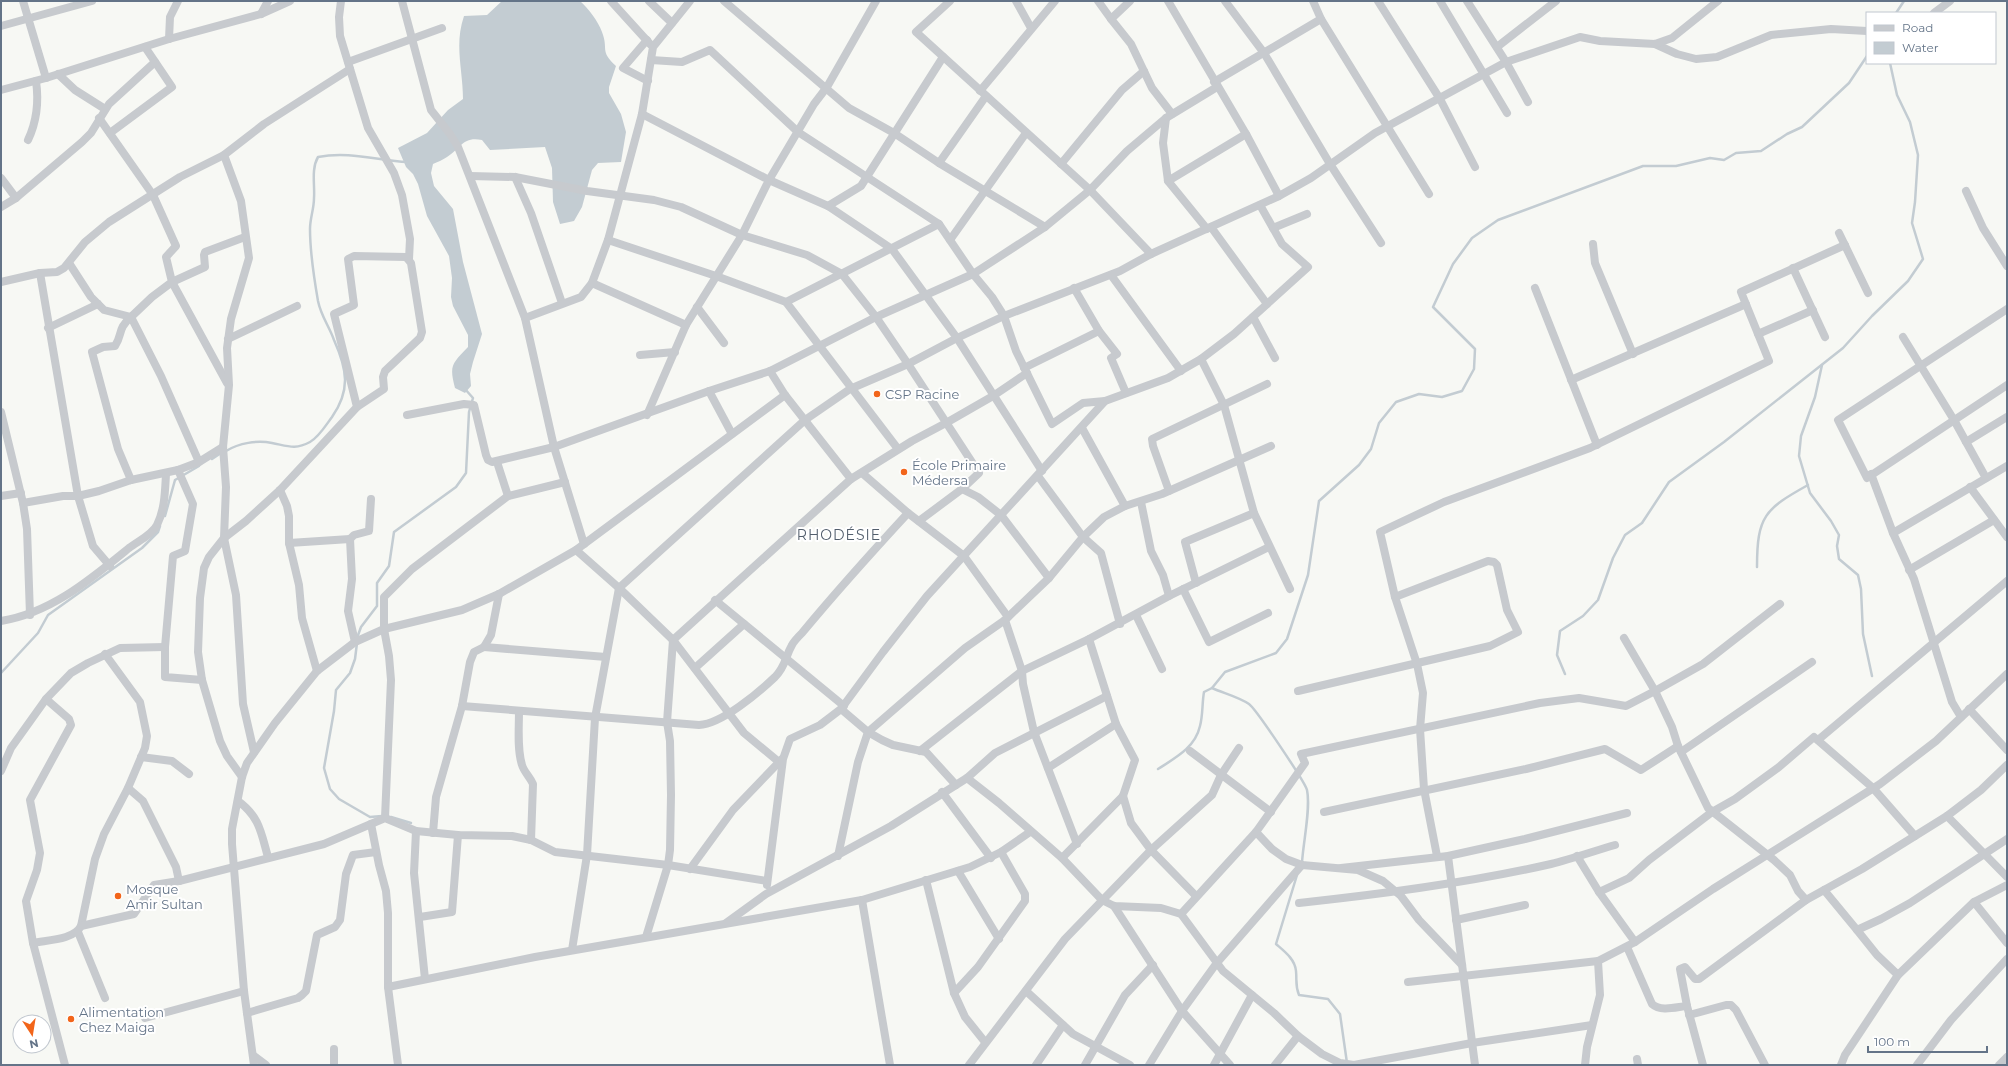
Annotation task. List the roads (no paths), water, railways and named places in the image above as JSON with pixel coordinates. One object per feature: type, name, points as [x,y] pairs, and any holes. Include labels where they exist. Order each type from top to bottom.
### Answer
[{"type":"street","points":[[23,1],[46,78]]},
{"type":"street","points":[[1,26],[87,4],[92,1]]},
{"type":"street","points":[[169,39],[170,17],[178,1]]},
{"type":"street","points":[[261,14],[268,1]]},
{"type":"street","points":[[1,90],[46,78],[169,39],[261,14],[290,1]]},
{"type":"street","points":[[242,777],[227,756],[220,741],[205,696],[202,680],[198,652],[200,598],[204,568],[209,557],[224,538],[246,521],[280,490],[357,407],[384,389],[383,377],[385,371],[420,338],[422,332],[409,259],[410,238],[402,195],[394,173],[368,128],[340,36],[339,17],[341,1]]},
{"type":"street","points":[[402,1],[431,110],[450,134],[470,176],[525,318],[554,447],[584,544]]},
{"type":"street","points":[[611,1],[653,48]]},
{"type":"street","points":[[649,1],[672,23]]},
{"type":"street","points":[[525,318],[581,297],[592,283],[608,240],[619,194],[642,114],[653,48],[690,1]]},
{"type":"street","points":[[724,1],[827,87],[849,108],[894,133],[939,163],[1044,228]]},
{"type":"street","points":[[647,415],[686,325],[742,236],[769,180],[814,104],[827,87],[876,1]]},
{"type":"street","points":[[950,1],[916,32],[1090,190],[1151,254]]},
{"type":"street","points":[[1016,1],[1031,28]]},
{"type":"street","points":[[939,163],[983,94],[1031,28],[1055,1]]},
{"type":"street","points":[[1098,1],[1131,44],[1152,88],[1169,116],[1163,143],[1168,181],[1209,228],[1267,304]]},
{"type":"street","points":[[1111,19],[1130,1]]},
{"type":"street","points":[[1168,1],[1246,134],[1279,196]]},
{"type":"street","points":[[1225,1],[1264,52],[1330,164],[1381,243]]},
{"type":"street","points":[[1313,1],[1321,19],[1429,194]]},
{"type":"street","points":[[1378,1],[1440,99],[1475,167]]},
{"type":"street","points":[[1440,1],[1507,113]]},
{"type":"street","points":[[1467,1],[1497,47],[1528,102]]},
{"type":"street","points":[[1497,47],[1556,1]]},
{"type":"street","points":[[1655,44],[1672,38],[1718,1]]},
{"type":"street","points":[[1935,12],[1950,1]]},
{"type":"street","points":[[407,415],[464,404],[474,405],[488,460],[497,462],[554,447],[647,415],[709,391],[770,372],[876,317],[973,274],[1044,228],[1090,190],[1127,151],[1169,116],[1264,52],[1321,19]]},
{"type":"street","points":[[1,282],[40,273],[57,272],[69,263],[85,242],[109,222],[180,177],[224,155],[264,124],[349,66],[411,38],[442,28]]},
{"type":"street","points":[[572,950],[587,855],[594,718],[618,588],[805,420],[850,389],[908,364],[957,338],[1004,316],[1111,274],[1151,254],[1279,196],[1311,178],[1375,133],[1506,62],[1580,37],[1600,41],[1655,44],[1677,54],[1696,59],[1717,57],[1771,35],[1831,29],[1866,31]]},
{"type":"street","points":[[647,40],[622,68],[648,81]]},
{"type":"street","points":[[110,133],[172,87],[145,47]]},
{"type":"street","points":[[651,60],[682,62],[710,50],[798,132],[939,224],[1004,316],[1016,351],[1052,424],[1083,403],[1105,401],[1168,378],[1201,359],[1234,334],[1308,267],[1282,244],[1260,205]]},
{"type":"street","points":[[828,206],[861,186],[943,57]]},
{"type":"street","points":[[1,207],[16,198],[82,142],[90,133],[105,109],[155,62]]},
{"type":"street","points":[[1061,164],[1122,90],[1144,71]]},
{"type":"street","points":[[58,74],[75,90],[105,109]]},
{"type":"street","points":[[28,140],[35,125],[38,91],[36,81]]},
{"type":"street","points":[[642,114],[769,180],[828,206],[892,249],[957,338],[1040,474],[1083,537],[1101,553],[1120,624]]},
{"type":"street","points":[[99,118],[153,195],[176,242],[175,249],[169,252],[166,257],[172,282],[229,385]]},
{"type":"street","points":[[950,240],[1026,133]]},
{"type":"street","points":[[1168,181],[1246,134]]},
{"type":"street","points":[[224,155],[241,202],[248,264],[236,300],[228,339],[229,385],[223,447],[226,487],[224,538],[236,594],[243,704],[254,752]]},
{"type":"street","points":[[470,176],[515,177],[654,200],[681,207],[742,236],[807,255],[842,274],[876,317],[979,473],[962,489],[919,521]]},
{"type":"street","points":[[515,177],[531,213],[562,303]]},
{"type":"street","points":[[1,178],[16,198]]},
{"type":"street","points":[[1966,190],[1983,228],[2007,266]]},
{"type":"street","points":[[1273,228],[1307,214]]},
{"type":"street","points":[[786,302],[939,224]]},
{"type":"street","points":[[1839,233],[1868,293]]},
{"type":"street","points":[[131,480],[118,449],[92,352],[103,347],[115,346],[119,340],[122,325],[152,297],[172,282],[203,269],[205,267],[205,252],[245,237]]},
{"type":"street","points":[[608,240],[716,276],[786,302],[820,345],[850,389],[898,449]]},
{"type":"street","points":[[1593,244],[1596,263],[1633,354]]},
{"type":"street","points":[[1437,856],[1424,789],[1420,729],[1423,693],[1417,664],[1395,597],[1380,532],[1444,502],[1597,445],[1769,362],[1741,292],[1845,245]]},
{"type":"street","points":[[357,407],[334,314],[354,305],[348,259],[354,256],[406,257],[409,259]]},
{"type":"street","points":[[69,263],[98,304],[104,310],[131,317],[161,376],[199,462]]},
{"type":"street","points":[[1793,268],[1825,337]]},
{"type":"street","points":[[40,273],[48,328],[78,496],[93,546],[110,566]]},
{"type":"street","points":[[1111,274],[1181,371]]},
{"type":"street","points":[[592,283],[686,325]]},
{"type":"street","points":[[1074,288],[1099,331],[1118,354],[1111,358],[1126,393]]},
{"type":"street","points":[[1535,288],[1597,445]]},
{"type":"street","points":[[48,328],[98,304]]},
{"type":"street","points":[[1571,380],[1746,304]]},
{"type":"street","points":[[228,339],[297,306]]},
{"type":"street","points":[[697,307],[724,343]]},
{"type":"street","points":[[2007,309],[1838,420],[1867,478],[2007,385]]},
{"type":"street","points":[[1758,334],[1813,310]]},
{"type":"street","points":[[1253,317],[1275,358]]},
{"type":"street","points":[[646,937],[668,865],[671,795],[670,741],[667,722],[673,640],[715,600],[851,479],[898,449],[993,396],[1025,370],[1099,331]]},
{"type":"street","points":[[1903,337],[1954,420],[1986,478]]},
{"type":"street","points":[[640,355],[675,352]]},
{"type":"street","points":[[1201,359],[1224,405],[1254,513],[1290,589]]},
{"type":"street","points":[[770,372],[785,395],[851,479]]},
{"type":"street","points":[[1169,490],[1153,446],[1152,439],[1267,384]]},
{"type":"street","points":[[709,391],[732,434]]},
{"type":"street","points":[[254,1065],[254,1056],[244,991],[232,829],[242,777],[254,752],[275,723],[317,671],[354,642],[384,629],[462,610],[499,594],[576,550],[785,395]]},
{"type":"street","points":[[766,894],[781,760],[790,739],[820,725],[842,708],[922,602],[1105,401]]},
{"type":"street","points":[[1,412],[21,493],[27,529],[30,615]]},
{"type":"street","points":[[1966,442],[2007,417]]},
{"type":"street","points":[[1082,428],[1125,506]]},
{"type":"street","points":[[838,856],[858,762],[868,732],[965,648],[1006,619],[1050,578],[1083,537],[1104,517],[1125,506],[1141,502],[1271,446]]},
{"type":"street","points":[[23,503],[64,496],[78,496],[108,489],[131,480],[166,474],[199,462],[223,447]]},
{"type":"street","points":[[497,462],[508,496]]},
{"type":"street","points":[[1893,533],[2007,466]]},
{"type":"street","points":[[178,470],[193,504],[185,551],[173,556],[165,647],[165,677],[202,680]]},
{"type":"street","points":[[862,473],[908,513],[964,556],[1006,619],[1022,671],[1023,684],[1034,732],[1077,844]]},
{"type":"street","points":[[1,621],[30,615],[52,604],[110,566],[156,526],[164,498],[166,474]]},
{"type":"street","points":[[1871,474],[1893,533],[1910,570],[1935,643],[1952,702],[1961,717]]},
{"type":"street","points":[[385,818],[391,680],[389,656],[384,629],[383,602],[387,592],[412,569],[508,496],[565,482]]},
{"type":"street","points":[[1970,488],[2007,537]]},
{"type":"street","points":[[962,489],[978,497],[1001,515],[1050,578]]},
{"type":"street","points":[[280,490],[289,516],[289,543],[298,579],[302,618],[306,637],[317,671]]},
{"type":"street","points":[[1,496],[21,493]]},
{"type":"street","points":[[289,543],[350,539],[354,535],[369,531],[371,499]]},
{"type":"street","points":[[1141,502],[1151,551],[1163,575],[1169,596]]},
{"type":"street","points":[[462,706],[594,718],[705,725],[728,715],[774,677],[788,659],[792,646],[802,632],[838,589],[908,513]]},
{"type":"street","points":[[1196,583],[1185,542],[1254,513]]},
{"type":"street","points":[[1910,570],[1994,520]]},
{"type":"street","points":[[350,539],[352,580],[348,611],[354,642]]},
{"type":"street","points":[[920,751],[1022,671],[1120,624],[1169,596],[1269,547]]},
{"type":"street","points":[[576,550],[673,640],[728,715],[753,743],[781,760]]},
{"type":"street","points":[[1298,691],[1490,646],[1518,632],[1507,610],[1497,565],[1494,562],[1488,561],[1395,597]]},
{"type":"street","points":[[1818,740],[2007,581]]},
{"type":"street","points":[[1183,589],[1209,642],[1268,613]]},
{"type":"street","points":[[484,647],[492,631],[499,594]]},
{"type":"street","points":[[715,600],[788,659],[868,732],[893,744],[926,752],[956,785]]},
{"type":"street","points":[[1181,914],[1256,832],[1305,762],[1302,754],[1540,703],[1579,698],[1626,706],[1703,664],[1780,604]]},
{"type":"street","points":[[1136,615],[1162,668]]},
{"type":"street","points":[[695,668],[744,624]]},
{"type":"street","points":[[1624,638],[1655,691],[1672,727],[1679,749],[1708,808],[1768,854],[1790,875],[1798,891],[1806,900]]},
{"type":"street","points":[[1062,858],[1123,796],[1135,760],[1116,724],[1090,639]]},
{"type":"street","points":[[1,771],[12,748],[46,699],[71,673],[105,654],[120,648],[165,647]]},
{"type":"street","points":[[433,833],[436,797],[462,706],[471,656],[474,652],[484,647],[606,657]]},
{"type":"street","points":[[105,654],[140,702],[147,736],[145,748],[128,788],[116,808],[95,859],[79,929],[105,998]]},
{"type":"street","points":[[1324,812],[1424,789],[1526,769],[1605,749],[1641,770],[1679,749],[1812,662]]},
{"type":"street","points":[[1408,982],[1598,961],[1627,947],[1768,854],[1873,788],[1915,758],[2007,674]]},
{"type":"street","points":[[724,924],[766,894],[838,856],[942,792],[956,785],[967,778],[995,753],[1107,696]]},
{"type":"street","points":[[46,699],[69,719],[71,725],[30,800],[40,853],[37,870],[26,901],[33,943],[65,1065]]},
{"type":"street","points":[[1969,709],[2007,750]]},
{"type":"street","points":[[519,711],[520,758],[525,772],[531,779],[532,784],[531,840]]},
{"type":"street","points":[[1048,768],[1116,724]]},
{"type":"street","points":[[1599,892],[1629,878],[1649,860],[1712,812],[1754,786],[1814,737],[1873,788],[1915,836]]},
{"type":"street","points":[[969,1065],[1065,939],[1151,850],[1212,795],[1221,775],[1239,748]]},
{"type":"street","points":[[1190,751],[1270,812]]},
{"type":"street","points":[[141,756],[172,761],[189,774]]},
{"type":"street","points":[[690,869],[733,810],[781,760]]},
{"type":"street","points":[[1703,1065],[1689,1015],[1680,969],[1685,968],[1695,979],[1699,979],[1806,900],[1947,816],[1981,790],[2007,765]]},
{"type":"street","points":[[967,778],[999,802],[1030,832],[1062,858],[1102,900],[1114,906],[1165,908],[1181,914],[1216,964],[1226,975],[1252,995],[1298,1036],[1322,1054],[1340,1063],[1354,1065],[1472,1043],[1592,1026]]},
{"type":"street","points":[[128,788],[142,801],[176,867],[179,881]]},
{"type":"street","points":[[942,792],[991,858]]},
{"type":"street","points":[[1123,796],[1131,823],[1151,850],[1196,896]]},
{"type":"street","points":[[238,801],[250,809],[257,819],[268,857]]},
{"type":"street","points":[[1341,868],[1437,856],[1448,856],[1525,839],[1627,813]]},
{"type":"street","points":[[1947,816],[2007,877]]},
{"type":"street","points":[[33,943],[71,935],[79,929],[134,914],[154,885],[179,881],[268,857],[324,844],[385,818],[416,831],[458,835],[512,836],[531,840],[555,852],[668,865],[767,881]]},
{"type":"street","points":[[371,824],[376,852],[386,891],[388,913],[388,986],[398,1065]]},
{"type":"street","points":[[416,831],[414,874],[420,917],[425,979]]},
{"type":"street","points":[[388,986],[572,950],[862,900],[958,871],[991,858],[1030,832]]},
{"type":"street","points":[[1256,832],[1272,849],[1286,859],[1302,865],[1341,868],[1365,873],[1383,881],[1397,892],[1419,920],[1462,965]]},
{"type":"street","points":[[420,917],[452,912],[458,835]]},
{"type":"street","points":[[1857,930],[1910,903],[2007,839]]},
{"type":"street","points":[[1299,903],[1397,892],[1451,884],[1552,864],[1615,844]]},
{"type":"street","points":[[247,1012],[298,998],[306,991],[317,935],[335,927],[340,920],[346,874],[353,855],[376,852]]},
{"type":"street","points":[[954,993],[975,970],[1025,899],[1025,894],[1001,852]]},
{"type":"street","points":[[1448,856],[1475,1065]]},
{"type":"street","points":[[1577,856],[1599,892],[1635,942]]},
{"type":"street","points":[[1149,1065],[1182,1011],[1216,964],[1302,865]]},
{"type":"street","points":[[958,871],[998,939]]},
{"type":"street","points":[[926,880],[954,993],[966,1017],[986,1042]]},
{"type":"street","points":[[1841,1065],[1898,975],[1974,902],[2007,885]]},
{"type":"street","points":[[1824,890],[1877,956],[1898,975]]},
{"type":"street","points":[[862,900],[890,1065]]},
{"type":"street","points":[[1974,902],[2007,943]]},
{"type":"street","points":[[1456,920],[1525,905]]},
{"type":"street","points":[[1114,906],[1182,1011],[1230,1065]]},
{"type":"street","points":[[1627,947],[1652,1004],[1656,1008],[1687,1006]]},
{"type":"street","points":[[1917,1065],[1951,1020],[2007,959]]},
{"type":"street","points":[[1584,1065],[1600,995],[1598,961]]},
{"type":"street","points":[[1085,1065],[1094,1046],[1125,995],[1153,965]]},
{"type":"street","points":[[145,1018],[244,991]]},
{"type":"street","points":[[1026,991],[1073,1034],[1130,1065]]},
{"type":"street","points":[[1214,1065],[1252,995]]},
{"type":"street","points":[[1689,1015],[1731,1006],[1739,1017],[1766,1065]]},
{"type":"street","points":[[1036,1065],[1063,1025]]},
{"type":"street","points":[[1274,1065],[1298,1036]]},
{"type":"street","points":[[334,1049],[334,1065]]},
{"type":"street","points":[[254,1056],[266,1065]]},
{"type":"street","points":[[2000,1065],[2007,1057]]},
{"type":"water","points":[[502,1],[580,1],[583,4],[593,15],[598,24],[604,38],[606,53],[616,66],[609,87],[609,93],[621,114],[626,132],[621,162],[598,163],[592,170],[582,207],[574,221],[560,224],[553,202],[552,168],[545,147],[490,150],[482,140],[476,139],[466,141],[452,154],[433,164],[431,173],[434,186],[453,209],[463,262],[482,334],[470,374],[471,386],[465,393],[455,388],[452,374],[455,361],[468,347],[468,335],[453,306],[451,297],[452,278],[449,256],[427,216],[418,184],[413,174],[406,167],[398,148],[427,133],[448,110],[463,99],[459,47],[461,27],[464,16],[487,15]]},
{"type":"waterway","points":[[1897,12],[1904,1]]},
{"type":"waterway","points":[[1158,769],[1184,752],[1194,740],[1201,722],[1204,692],[1212,688],[1225,672],[1276,653],[1287,639],[1308,575],[1319,501],[1359,465],[1371,449],[1379,423],[1396,402],[1419,394],[1442,397],[1462,391],[1474,369],[1475,349],[1433,307],[1453,264],[1472,238],[1498,220],[1643,166],[1676,166],[1710,158],[1724,160],[1736,153],[1761,151],[1787,134],[1802,127],[1849,83],[1866,58]]},
{"type":"waterway","points":[[1565,674],[1557,655],[1560,631],[1583,616],[1598,600],[1613,558],[1625,535],[1642,523],[1669,482],[1724,442],[1843,348],[1872,316],[1908,281],[1923,259],[1912,223],[1918,155],[1910,122],[1897,95],[1890,64]]},
{"type":"waterway","points":[[226,451],[242,444],[254,442],[266,442],[291,447],[300,446],[310,442],[322,431],[332,417],[342,398],[345,379],[342,360],[319,306],[311,256],[310,225],[314,202],[314,172],[318,157],[329,155],[351,155],[407,162]]},
{"type":"waterway","points":[[1822,365],[1815,397],[1801,436],[1799,456],[1810,493],[1831,521],[1839,535],[1837,546],[1839,559],[1858,575],[1861,589],[1863,634],[1872,676]]},
{"type":"waterway","points":[[357,638],[361,627],[377,606],[377,583],[389,566],[394,532],[456,487],[466,473],[469,412],[473,398],[465,389]]},
{"type":"waterway","points":[[212,459],[221,453]]},
{"type":"waterway","points":[[165,516],[175,480],[199,466]]},
{"type":"waterway","points":[[1757,567],[1759,536],[1766,516],[1782,501],[1808,485]]},
{"type":"waterway","points":[[1,673],[38,633],[48,615],[142,548],[158,532],[160,526]]},
{"type":"waterway","points":[[357,643],[355,659],[350,673],[336,690],[334,711],[324,768],[330,789],[339,799],[370,817],[382,816]]},
{"type":"waterway","points":[[1212,688],[1236,697],[1249,704],[1270,731],[1304,784],[1307,790],[1308,806],[1302,863]]},
{"type":"waterway","points":[[391,817],[411,823]]},
{"type":"waterway","points":[[1297,875],[1276,944],[1294,963],[1299,995],[1328,999],[1340,1014],[1347,1063]]},
{"type":"place","name":"CSP Racine","points":[[877,394]]},
{"type":"place","name":"École Primaire Médersa","points":[[904,472]]},
{"type":"place","name":"Mosque Amir Sultan","points":[[118,896]]},
{"type":"place","name":"Alimentation Chez Maiga","points":[[71,1019]]},
{"type":"district","name":"RHODÉSIE","points":[[839,535]]}]
